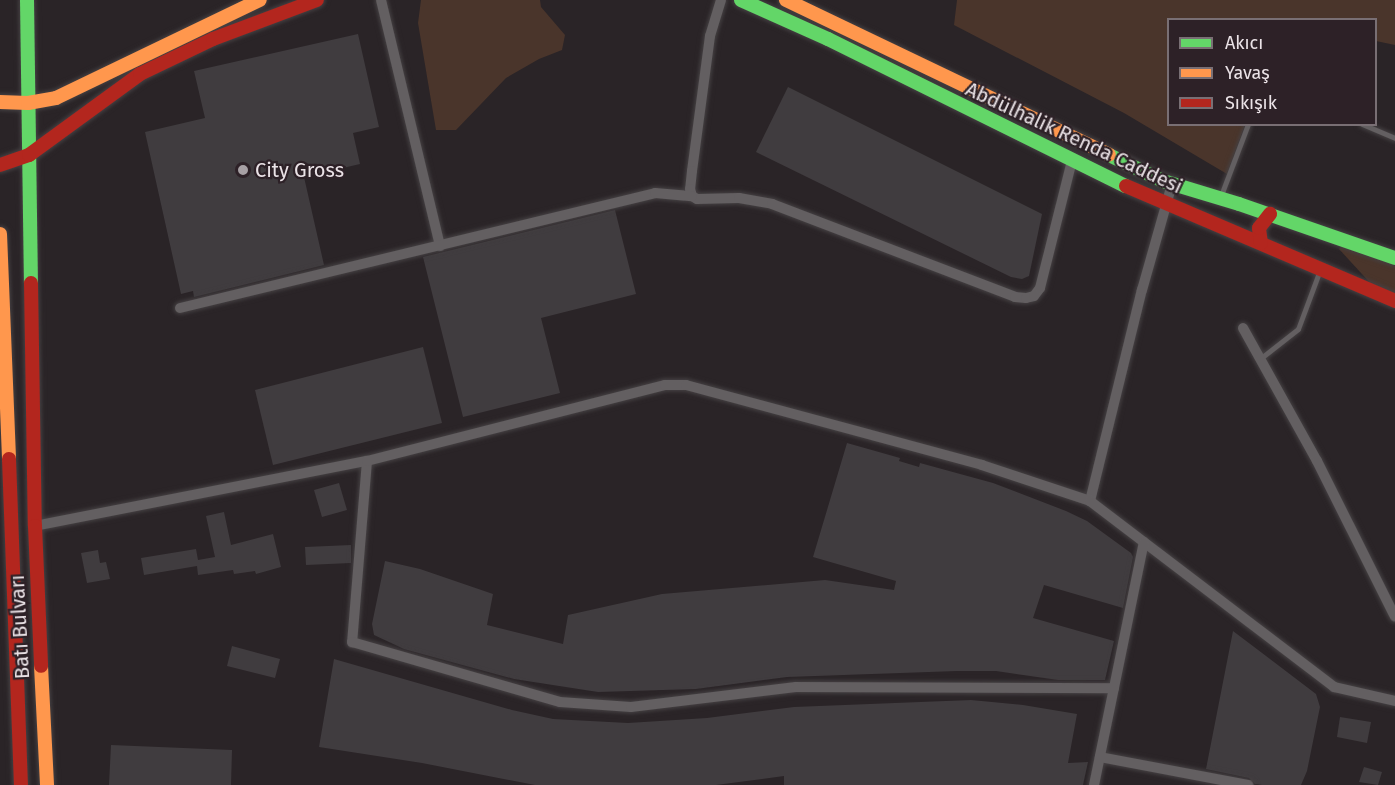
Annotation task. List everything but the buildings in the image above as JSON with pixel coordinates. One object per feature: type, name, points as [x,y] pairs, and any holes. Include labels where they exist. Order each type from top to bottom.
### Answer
[{"type":"main road","name":"Batı Bulvarı","points":[[27,0],[35,526],[46,785]]},
{"type":"main road","points":[[0,102],[28,103],[56,99],[104,73],[260,0]]},
{"type":"main road","points":[[0,165],[29,155],[140,74],[213,39],[317,0]]},
{"type":"main road","name":"Abdülhalik Renda Caddesi","points":[[741,0],[828,39],[1072,161],[1167,205],[1395,301]]},
{"type":"main road","name":"Abdülhalik Renda Caddesi","points":[[786,0],[1074,140],[1172,184],[1270,214],[1395,258]]},
{"type":"main road","points":[[1261,243],[1259,228],[1270,214]]},
{"type":"main road","name":"Batı Bulvarı","points":[[0,234],[21,785]]},
{"type":"street","points":[[381,0],[440,246]]},
{"type":"street","points":[[692,196],[692,171],[710,36],[721,0]]},
{"type":"street","points":[[180,308],[655,194],[692,196],[697,199],[740,198],[772,204],[1004,293],[1026,298],[1034,296],[1040,288],[1072,161]]},
{"type":"street","points":[[1090,501],[1142,290],[1172,184]]},
{"type":"street","points":[[1243,328],[1391,600],[1395,617]]},
{"type":"street","points":[[35,526],[368,461],[665,385],[686,386],[982,465],[1090,501],[1334,687],[1395,701]]},
{"type":"street","points":[[368,461],[352,642],[560,702],[631,707],[796,687],[1114,688]]},
{"type":"street","points":[[1094,785],[1144,542]]},
{"type":"street","points":[[1100,757],[1248,785]]},
{"type":"lane","points":[[1220,198],[1247,126]]},
{"type":"lane","points":[[1367,126],[1395,138]]},
{"type":"lane","points":[[1260,359],[1298,329],[1320,268]]},
{"type":"shaded area","points":[[421,0],[540,0],[541,7],[565,35],[562,50],[539,59],[506,78],[456,130],[436,130],[418,23]]},
{"type":"shaded area","points":[[957,0],[1395,0],[1395,45],[1377,41],[1377,18],[1167,18],[1167,126],[1245,126],[1227,174],[1124,113],[954,25]]},
{"type":"shaded area","points":[[1344,244],[1395,266],[1395,294],[1372,285],[1339,249]]},
{"type":"traffic: fast","points":[[27,0],[31,283]]},
{"type":"traffic: fast","points":[[741,0],[828,39],[1126,186]]},
{"type":"traffic: fast","points":[[1109,155],[1163,181],[1239,204],[1395,258]]},
{"type":"traffic: slow","points":[[0,102],[28,103],[56,98],[260,0]]},
{"type":"traffic: slow","points":[[786,0],[1109,155]]},
{"type":"traffic: slow","points":[[0,234],[9,459]]},
{"type":"traffic: slow","points":[[41,666],[47,785]]},
{"type":"traffic: jam","points":[[0,165],[29,155],[140,74],[213,39],[317,0]]},
{"type":"traffic: jam","points":[[1126,186],[1395,301]]},
{"type":"traffic: jam","points":[[1261,243],[1259,228],[1270,214]]},
{"type":"traffic: jam","points":[[31,283],[35,526],[41,666]]},
{"type":"traffic: jam","points":[[9,459],[21,785]]},
{"type":"place","name":"City Gross","points":[[243,170]]}]
